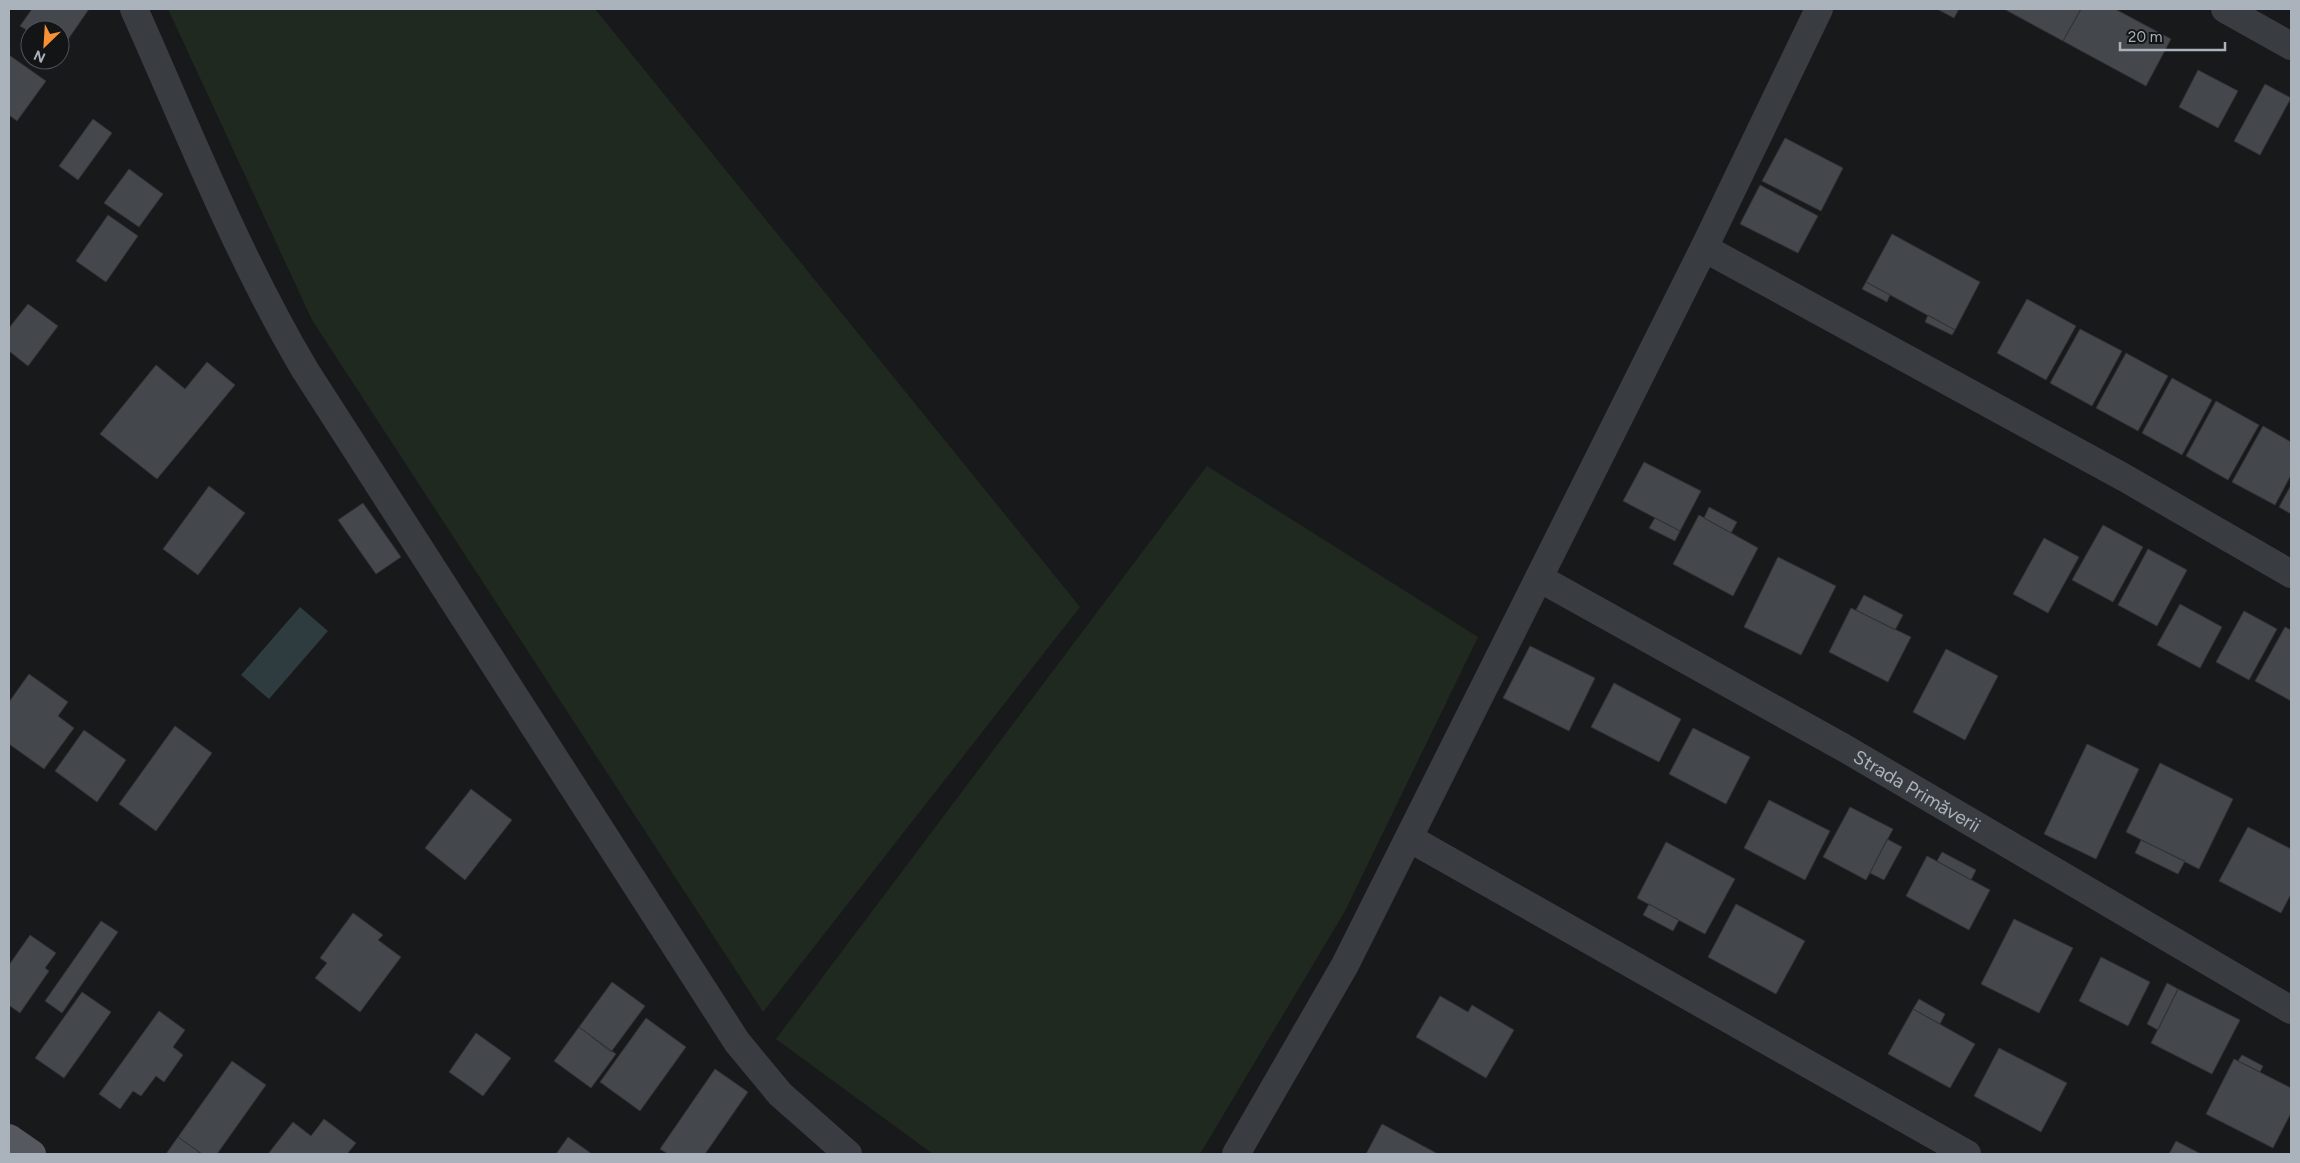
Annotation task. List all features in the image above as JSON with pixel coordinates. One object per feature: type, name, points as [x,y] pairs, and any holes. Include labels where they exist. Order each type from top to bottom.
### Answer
[{"type":"main road","points":[[9,1138],[32,1154]]},
{"type":"street","points":[[134,9],[249,267],[276,322],[305,370],[737,1042],[780,1094],[848,1154]]},
{"type":"street","points":[[1236,1154],[1345,965],[1410,838],[1704,248],[1819,9]]},
{"type":"street","points":[[2224,9],[2291,46]]},
{"type":"street","points":[[1704,248],[2125,478],[2291,574]]},
{"type":"street","name":"Strada Primăverii","points":[[1539,578],[1846,749],[2291,1010]]},
{"type":"street","points":[[1410,838],[1967,1154]]},
{"type":"shaded area","points":[[168,9],[595,9],[1080,607],[763,1012],[312,320]]},
{"type":"shaded area","points":[[1207,466],[1478,637],[1345,911],[1200,1154],[933,1154],[776,1039]]},
{"type":"shaded area","points":[[300,607],[328,631],[269,699],[241,675]]},
{"type":"building","points":[[32,9],[89,9],[70,37],[70,20],[24,20]]},
{"type":"building","points":[[1937,9],[1959,9],[1954,18]]},
{"type":"building","points":[[2004,9],[2081,9],[2063,41]]},
{"type":"building","points":[[2081,9],[2115,9],[2171,39],[2146,86],[2063,41]]},
{"type":"building","points":[[9,55],[20,63],[20,70],[30,70],[46,81],[17,121],[9,115]]},
{"type":"building","points":[[2198,70],[2238,91],[2218,128],[2179,107]]},
{"type":"building","points":[[2265,84],[2291,98],[2260,155],[2234,141]]},
{"type":"building","points":[[93,119],[112,133],[78,180],[59,166]]},
{"type":"building","points":[[1785,138],[1843,168],[1821,211],[1762,181]]},
{"type":"building","points":[[129,169],[163,194],[139,227],[104,203]]},
{"type":"building","points":[[1760,185],[1818,216],[1798,253],[1740,224]]},
{"type":"building","points":[[108,215],[138,236],[106,282],[76,261]]},
{"type":"building","points":[[1892,234],[1980,282],[1955,330],[1866,282]]},
{"type":"building","points":[[1866,282],[1890,295],[1887,302],[1862,289]]},
{"type":"building","points":[[2027,299],[2076,326],[2046,380],[1997,353]]},
{"type":"building","points":[[28,304],[58,326],[28,366],[9,351],[9,328]]},
{"type":"building","points":[[1928,315],[1955,330],[1952,335],[1925,322]]},
{"type":"building","points":[[2080,329],[2122,351],[2092,406],[2050,383]]},
{"type":"building","points":[[2126,353],[2168,376],[2138,431],[2096,408]]},
{"type":"building","points":[[207,362],[235,385],[157,479],[100,434],[156,365],[185,389]]},
{"type":"building","points":[[2172,378],[2212,400],[2182,455],[2142,433]]},
{"type":"building","points":[[2216,401],[2259,425],[2228,480],[2186,456]]},
{"type":"building","points":[[2263,426],[2291,442],[2291,475],[2275,505],[2232,482]]},
{"type":"building","points":[[1644,462],[1701,491],[1680,531],[1623,501]]},
{"type":"building","points":[[2291,485],[2291,514],[2279,507]]},
{"type":"building","points":[[209,486],[245,513],[198,575],[163,549]]},
{"type":"building","points":[[363,503],[401,557],[376,574],[338,520]]},
{"type":"building","points":[[1709,507],[1737,522],[1731,533],[1704,518]]},
{"type":"building","points":[[1699,515],[1758,548],[1733,596],[1673,564]]},
{"type":"building","points":[[1655,518],[1680,531],[1675,541],[1649,528]]},
{"type":"building","points":[[2103,525],[2143,547],[2113,602],[2072,580]]},
{"type":"building","points":[[2044,538],[2079,557],[2048,613],[2013,594]]},
{"type":"building","points":[[2148,549],[2187,570],[2157,626],[2118,605]]},
{"type":"building","points":[[1778,557],[1836,586],[1801,655],[1744,627]]},
{"type":"building","points":[[1864,595],[1903,615],[1895,630],[1856,610]]},
{"type":"building","points":[[2180,604],[2222,627],[2200,668],[2157,645]]},
{"type":"building","points":[[1851,608],[1911,637],[1888,682],[1829,652]]},
{"type":"building","points":[[2244,611],[2277,629],[2249,680],[2216,662]]},
{"type":"building","points":[[2285,627],[2291,630],[2291,701],[2255,681]]},
{"type":"building","points":[[1530,646],[1595,678],[1569,731],[1503,698]]},
{"type":"building","points":[[1946,649],[1998,676],[1965,740],[1913,712]]},
{"type":"building","points":[[29,674],[68,702],[58,716],[74,728],[44,769],[9,744],[9,702]]},
{"type":"building","points":[[1614,683],[1681,719],[1659,762],[1591,727]]},
{"type":"building","points":[[175,726],[212,753],[156,831],[119,804]]},
{"type":"building","points":[[1693,728],[1750,757],[1726,804],[1669,774]]},
{"type":"building","points":[[84,730],[126,760],[97,802],[55,771]]},
{"type":"building","points":[[2087,744],[2139,769],[2096,859],[2044,834]]},
{"type":"building","points":[[2160,763],[2233,799],[2199,869],[2126,832]]},
{"type":"building","points":[[471,789],[512,820],[465,880],[425,848]]},
{"type":"building","points":[[1769,800],[1830,831],[1805,880],[1744,848]]},
{"type":"building","points":[[1850,807],[1893,829],[1866,880],[1823,857]]},
{"type":"building","points":[[2248,827],[2291,849],[2291,894],[2281,913],[2219,881]]},
{"type":"building","points":[[1887,839],[1902,847],[1884,880],[1870,873]]},
{"type":"building","points":[[2141,840],[2185,861],[2178,874],[2135,853]]},
{"type":"building","points":[[1666,842],[1735,879],[1705,934],[1637,898]]},
{"type":"building","points":[[1942,852],[1976,870],[1971,880],[1937,861]]},
{"type":"building","points":[[1927,856],[1990,890],[1969,930],[1906,896]]},
{"type":"building","points":[[1649,904],[1679,920],[1673,931],[1643,915]]},
{"type":"building","points":[[1736,904],[1805,941],[1776,994],[1708,957]]},
{"type":"building","points":[[353,913],[383,935],[378,940],[401,957],[360,1012],[315,978],[327,963],[320,958]]},
{"type":"building","points":[[2014,919],[2073,948],[2039,1013],[1981,984]]},
{"type":"building","points":[[101,921],[118,932],[62,1013],[45,1001]]},
{"type":"building","points":[[30,935],[56,953],[45,968],[49,971],[20,1013],[10,1006],[9,1008],[9,965]]},
{"type":"building","points":[[2101,957],[2150,982],[2128,1026],[2079,1001]]},
{"type":"building","points":[[612,982],[645,1006],[611,1052],[579,1027]]},
{"type":"building","points":[[2167,983],[2178,989],[2158,1030],[2147,1024]]},
{"type":"building","points":[[2178,989],[2240,1020],[2212,1074],[2151,1043]]},
{"type":"building","points":[[82,992],[111,1012],[64,1078],[35,1058]]},
{"type":"building","points":[[1440,996],[1468,1012],[1472,1005],[1514,1030],[1486,1078],[1416,1037]]},
{"type":"building","points":[[1919,999],[1945,1014],[1940,1024],[1913,1009]]},
{"type":"building","points":[[1913,1009],[1975,1044],[1950,1088],[1888,1054]]},
{"type":"building","points":[[159,1011],[185,1030],[173,1047],[183,1055],[164,1082],[156,1076],[141,1096],[133,1091],[120,1109],[99,1094]]},
{"type":"building","points":[[646,1018],[686,1047],[640,1111],[600,1082]]},
{"type":"building","points":[[579,1027],[616,1054],[591,1088],[554,1061]]},
{"type":"building","points":[[476,1033],[511,1058],[483,1096],[449,1072]]},
{"type":"building","points":[[1999,1048],[2067,1083],[2041,1132],[1974,1096]]},
{"type":"building","points":[[2242,1055],[2263,1066],[2260,1072],[2238,1061]]},
{"type":"building","points":[[2234,1059],[2291,1088],[2291,1113],[2273,1148],[2206,1114]]},
{"type":"building","points":[[232,1061],[266,1085],[217,1154],[202,1154],[178,1137]]},
{"type":"building","points":[[715,1069],[748,1092],[705,1154],[668,1154],[660,1149]]},
{"type":"building","points":[[324,1119],[356,1143],[347,1154],[268,1154],[293,1122],[311,1136]]},
{"type":"building","points":[[1382,1124],[1438,1154],[1366,1154]]},
{"type":"building","points":[[178,1137],[199,1152],[198,1154],[166,1154]]},
{"type":"building","points":[[568,1137],[592,1154],[556,1154]]},
{"type":"building","points":[[2176,1141],[2201,1154],[2169,1154]]}]
